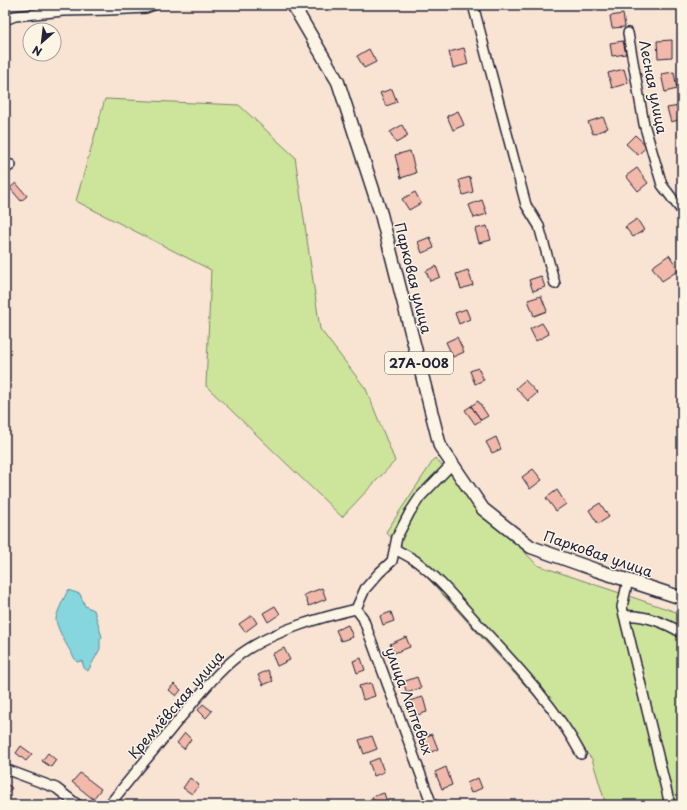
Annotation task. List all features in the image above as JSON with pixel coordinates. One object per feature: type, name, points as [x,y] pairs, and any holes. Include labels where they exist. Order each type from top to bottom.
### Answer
[{"type":"main road","name":"Парковая улица","points":[[295,6],[338,82],[381,214],[440,446],[484,509],[531,547],[682,598]]},
{"type":"street","points":[[5,20],[15,16],[55,12],[146,8],[154,5]]},
{"type":"street","points":[[473,5],[526,205],[539,226],[555,284]]},
{"type":"street","name":"Лесная улица","points":[[628,33],[644,124],[662,185],[682,211]]},
{"type":"street","points":[[356,609],[365,589],[392,561],[397,537],[410,512],[420,497],[452,464]]},
{"type":"street","points":[[395,549],[416,561],[437,580],[487,633],[533,684],[573,739],[581,754]]},
{"type":"street","points":[[628,580],[622,607],[670,805]]},
{"type":"street","name":"Кремлёвская улица","points":[[109,805],[193,703],[222,670],[235,658],[264,640],[287,630],[356,609]]},
{"type":"street","name":"улица Лаптевых","points":[[356,609],[363,618],[432,805]]},
{"type":"street","points":[[624,616],[634,615],[648,618],[674,628],[682,634]]},
{"type":"street","points":[[5,770],[56,788],[78,805]]},
{"type":"green space","points":[[105,99],[239,105],[295,157],[320,329],[366,389],[395,461],[342,517],[206,386],[211,270],[76,201]]},
{"type":"green space","points":[[435,458],[537,565],[682,614],[682,805],[606,805],[592,759],[386,532]]},
{"type":"water","points":[[68,590],[80,594],[85,606],[94,610],[102,637],[100,640],[100,649],[88,671],[84,668],[82,661],[77,662],[58,628],[56,619],[57,613]]},
{"type":"building","points":[[623,14],[625,27],[612,28],[610,16]]},
{"type":"building","points":[[672,40],[672,57],[658,58],[657,41]]},
{"type":"building","points":[[623,41],[626,54],[612,56],[610,43]]},
{"type":"building","points":[[464,48],[468,64],[453,68],[449,52]]},
{"type":"building","points":[[369,49],[376,62],[364,68],[357,56]]},
{"type":"building","points":[[624,69],[628,83],[612,88],[608,73]]},
{"type":"building","points":[[674,72],[677,89],[665,92],[661,74]]},
{"type":"building","points":[[392,89],[397,102],[386,106],[380,93]]},
{"type":"building","points":[[679,106],[682,119],[671,122],[667,108]]},
{"type":"building","points":[[458,111],[464,125],[453,130],[447,116]]},
{"type":"building","points":[[603,117],[608,128],[593,134],[588,122]]},
{"type":"building","points":[[402,125],[408,136],[396,143],[390,132]]},
{"type":"building","points":[[635,135],[647,146],[638,155],[626,144]]},
{"type":"building","points":[[410,151],[416,173],[401,178],[395,155]]},
{"type":"building","points":[[637,168],[648,183],[638,191],[626,176]]},
{"type":"building","points":[[470,177],[473,192],[463,195],[459,180]]},
{"type":"building","points":[[16,183],[27,196],[21,201],[10,188]]},
{"type":"building","points":[[415,192],[421,203],[409,210],[402,199]]},
{"type":"building","points":[[482,200],[487,214],[474,218],[469,205]]},
{"type":"building","points":[[637,219],[644,230],[633,237],[625,227]]},
{"type":"building","points":[[487,226],[491,240],[479,243],[475,229]]},
{"type":"building","points":[[430,237],[434,248],[422,253],[418,242]]},
{"type":"building","points":[[669,255],[679,270],[662,281],[652,267]]},
{"type":"building","points":[[436,266],[440,277],[430,281],[426,271]]},
{"type":"building","points":[[468,270],[473,285],[461,289],[456,274]]},
{"type":"building","points":[[541,276],[545,287],[533,291],[529,280]]},
{"type":"building","points":[[541,296],[547,311],[534,316],[528,300]]},
{"type":"building","points":[[466,309],[470,319],[459,324],[455,313]]},
{"type":"building","points":[[542,323],[549,334],[536,341],[530,329]]},
{"type":"building","points":[[457,337],[464,352],[453,357],[446,342]]},
{"type":"building","points":[[478,368],[484,380],[475,384],[470,371]]},
{"type":"building","points":[[525,380],[537,393],[528,401],[516,388]]},
{"type":"building","points":[[478,401],[488,416],[481,420],[471,406]]},
{"type":"building","points":[[471,406],[481,420],[475,424],[465,410]]},
{"type":"building","points":[[496,437],[501,449],[492,453],[486,442]]},
{"type":"building","points":[[533,469],[542,480],[530,489],[522,477]]},
{"type":"building","points":[[557,490],[566,504],[556,511],[546,498]]},
{"type":"building","points":[[600,503],[609,517],[598,524],[589,510]]},
{"type":"building","points":[[322,588],[326,599],[309,606],[304,595]]},
{"type":"building","points":[[275,606],[280,614],[268,622],[263,613]]},
{"type":"building","points":[[391,612],[394,621],[383,625],[380,616]]},
{"type":"building","points":[[252,615],[257,623],[245,632],[239,624]]},
{"type":"building","points":[[348,625],[353,637],[341,641],[336,630]]},
{"type":"building","points":[[406,637],[410,647],[394,653],[390,644]]},
{"type":"building","points":[[284,648],[290,660],[277,666],[272,654]]},
{"type":"building","points":[[361,658],[365,670],[357,673],[353,661]]},
{"type":"building","points":[[268,670],[273,681],[263,685],[258,675]]},
{"type":"building","points":[[417,677],[421,688],[407,693],[403,682]]},
{"type":"building","points":[[371,683],[375,696],[363,700],[359,686]]},
{"type":"building","points":[[174,684],[181,690],[176,696],[169,690]]},
{"type":"building","points":[[423,697],[427,712],[414,716],[409,701]]},
{"type":"building","points":[[203,704],[212,711],[206,718],[198,710]]},
{"type":"building","points":[[185,733],[191,739],[184,749],[177,743]]},
{"type":"building","points":[[432,734],[438,749],[427,754],[421,739]]},
{"type":"building","points":[[372,736],[377,749],[364,754],[359,740]]},
{"type":"building","points":[[5,744],[10,747],[5,755]]},
{"type":"building","points":[[21,746],[32,754],[26,761],[16,753]]},
{"type":"building","points":[[48,753],[56,760],[51,767],[42,761]]},
{"type":"building","points":[[379,758],[384,772],[374,776],[369,762]]},
{"type":"building","points":[[446,767],[452,785],[442,789],[435,772]]},
{"type":"building","points":[[80,773],[101,789],[93,799],[72,782]]},
{"type":"building","points":[[190,778],[199,785],[192,794],[183,788]]},
{"type":"building","points":[[478,778],[482,788],[471,793],[467,783]]},
{"type":"building","points":[[5,783],[12,788],[5,796]]},
{"type":"building","points":[[384,793],[388,805],[375,805],[372,797]]}]
